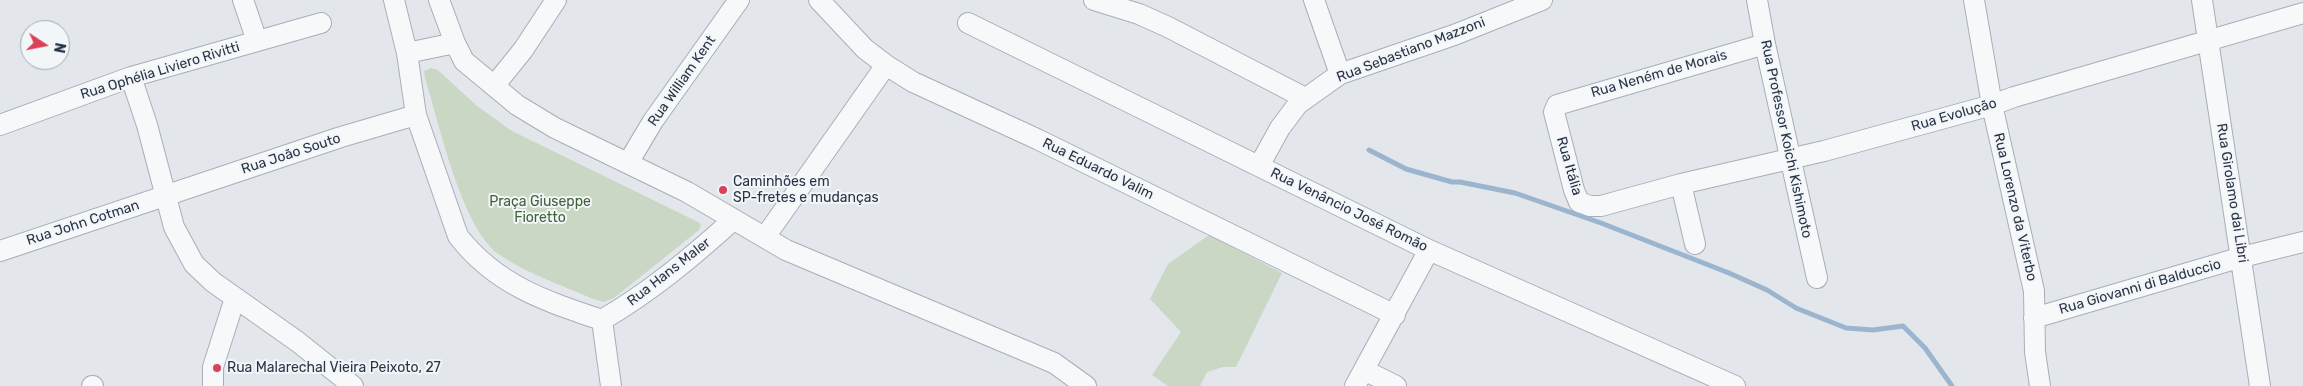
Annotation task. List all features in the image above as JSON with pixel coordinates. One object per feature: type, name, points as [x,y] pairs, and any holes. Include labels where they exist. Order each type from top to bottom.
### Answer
[{"type":"street","points":[[242,0],[257,41]]},
{"type":"street","points":[[394,0],[407,53],[416,115],[431,164],[458,236],[470,252],[490,271],[535,297],[602,320],[611,386]]},
{"type":"street","points":[[438,0],[464,61],[517,105],[555,128],[687,192],[786,250],[1054,363],[1086,386]]},
{"type":"street","points":[[494,86],[556,0]]},
{"type":"street","name":"Rua William Kent","points":[[628,163],[653,121],[739,0]]},
{"type":"street","name":"Rua Eduardo Valim","points":[[819,0],[865,49],[886,66],[913,82],[1037,139],[1395,314]]},
{"type":"street","points":[[1094,0],[1139,14],[1168,27],[1305,98]]},
{"type":"street","name":"Rua Professor Koichi Kishimoto","points":[[1757,0],[1817,278]]},
{"type":"street","name":"Rua Lorenzo da Viterbo","points":[[1974,0],[1992,105],[2032,278],[2035,352],[2040,386]]},
{"type":"street","name":"Rua Girolamo dai Libri","points":[[2202,0],[2260,386]]},
{"type":"street","points":[[1317,1],[1340,74]]},
{"type":"street","name":"Rua Sebastiano Mazzoni","points":[[1259,166],[1280,128],[1305,98],[1340,74],[1454,35],[1538,1]]},
{"type":"street","name":"Rua Evolução","points":[[1592,211],[1681,184],[1791,159],[1992,105],[2303,13]]},
{"type":"street","name":"Rua Ophélia Liviero Rivitti","points":[[0,125],[131,77],[321,23]]},
{"type":"street","name":"Rua Venâncio José Romão","points":[[968,23],[1429,250],[1735,386]]},
{"type":"street","points":[[407,53],[455,43]]},
{"type":"street","name":"Rua Neném de Morais","points":[[1554,107],[1565,101],[1765,44]]},
{"type":"street","points":[[765,237],[886,66]]},
{"type":"street","points":[[131,77],[174,227],[194,264],[212,282],[298,342],[353,386]]},
{"type":"street","name":"Rua Itália","points":[[1554,107],[1576,198],[1592,211]]},
{"type":"street","name":"Rua João Souto","points":[[166,196],[341,137],[416,115]]},
{"type":"street","points":[[1681,184],[1695,244]]},
{"type":"street","name":"Rua John Cotman","points":[[0,251],[166,196]]},
{"type":"street","name":"Rua Hans Maler","points":[[602,320],[636,300],[665,279],[733,220]]},
{"type":"street","name":"Rua Giovanni di Balduccio","points":[[2034,318],[2242,257],[2303,242]]},
{"type":"street","points":[[1396,386],[1359,378],[1429,250]]},
{"type":"street","points":[[213,386],[213,368],[235,298]]},
{"type":"green space","name":"Praça Giuseppe Fioretto","points":[[431,68],[438,70],[477,106],[512,131],[698,222],[701,225],[699,230],[614,298],[604,302],[542,278],[507,260],[497,253],[484,239],[462,197],[444,146],[425,78],[424,71]]},
{"type":"green space","points":[[1209,235],[1282,273],[1236,367],[1223,367],[1207,372],[1200,386],[1168,386],[1152,375],[1181,332],[1150,299],[1168,264]]},
{"type":"waterway","points":[[1369,150],[1406,169],[1452,182],[1515,193],[1601,223],[1729,273],[1767,290],[1796,308],[1846,328],[1873,330],[1903,326],[1925,348],[1952,386]]},
{"type":"place","name":"Caminhões em SP-fretes e mudanças","points":[[723,190]]},
{"type":"place","name":"Rua Malarechal Vieira Peixoto, 27","points":[[217,368]]}]
